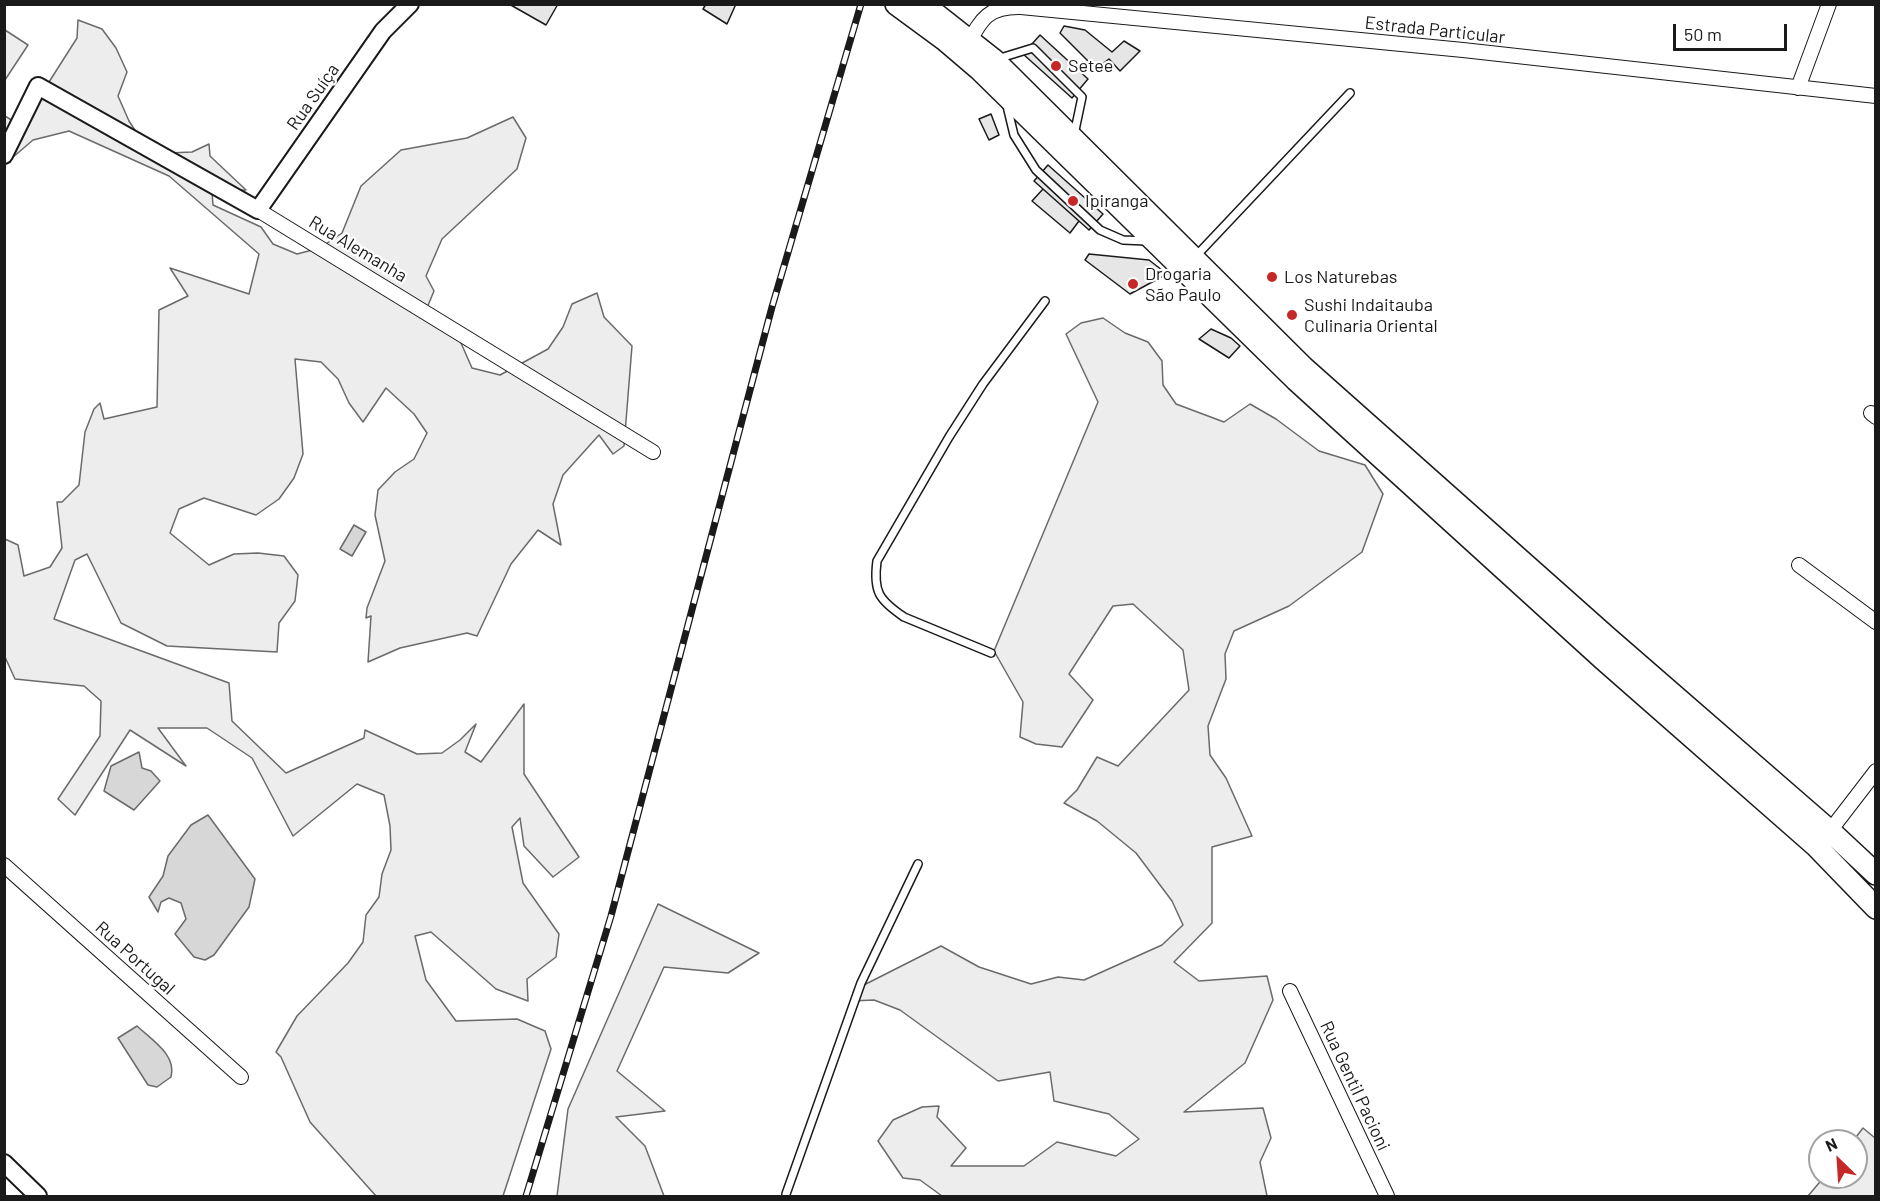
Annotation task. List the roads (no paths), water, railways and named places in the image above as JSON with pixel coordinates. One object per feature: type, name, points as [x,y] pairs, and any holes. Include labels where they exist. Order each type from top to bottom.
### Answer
[{"type":"main road","points":[[896,4],[994,60],[1303,367],[1608,638],[1830,831],[1875,874]]},
{"type":"main road","points":[[923,4],[958,40],[1004,96],[1331,412],[1603,659],[1817,848],[1875,908]]},
{"type":"street","points":[[1798,88],[1829,4]]},
{"type":"street","name":"Rua Suíça","points":[[258,210],[383,31],[407,6]]},
{"type":"street","name":"Estrada Particular","points":[[958,40],[975,28],[993,10],[1005,6],[1463,50],[1875,96]]},
{"type":"street","name":"Rua Alemanha","points":[[4,155],[38,86],[258,210],[653,452]]},
{"type":"street","points":[[1799,565],[1875,622]]},
{"type":"street","points":[[1817,848],[1875,771]]},
{"type":"street","name":"Rua Portugal","points":[[4,865],[241,1077]]},
{"type":"street","name":"Rua Gentil Pacioni","points":[[1290,991],[1387,1197]]},
{"type":"street","points":[[4,1163],[36,1195]]},
{"type":"lane","points":[[994,60],[1033,48],[1082,97],[1073,137]]},
{"type":"lane","points":[[1195,258],[1350,93]]},
{"type":"lane","points":[[1004,96],[1014,135],[1036,170],[1100,230],[1124,240],[1153,241]]},
{"type":"lane","points":[[992,653],[904,617],[892,609],[877,591],[875,581],[877,561],[949,437],[983,384],[1045,301]]},
{"type":"lane","points":[[786,1194],[861,983],[918,864]]},
{"type":"railway","points":[[526,1196],[611,916],[772,307],[861,4]]},
{"type":"place","name":"Setee","points":[[1056,66]]},
{"type":"place","name":"Ipiranga","points":[[1073,201]]},
{"type":"place","name":"Los Naturebas","points":[[1272,277]]},
{"type":"place","name":"Drogaria São Paulo","points":[[1133,284]]},
{"type":"place","name":"Sushi Indaitauba Culinaria Oriental","points":[[1292,315]]}]
